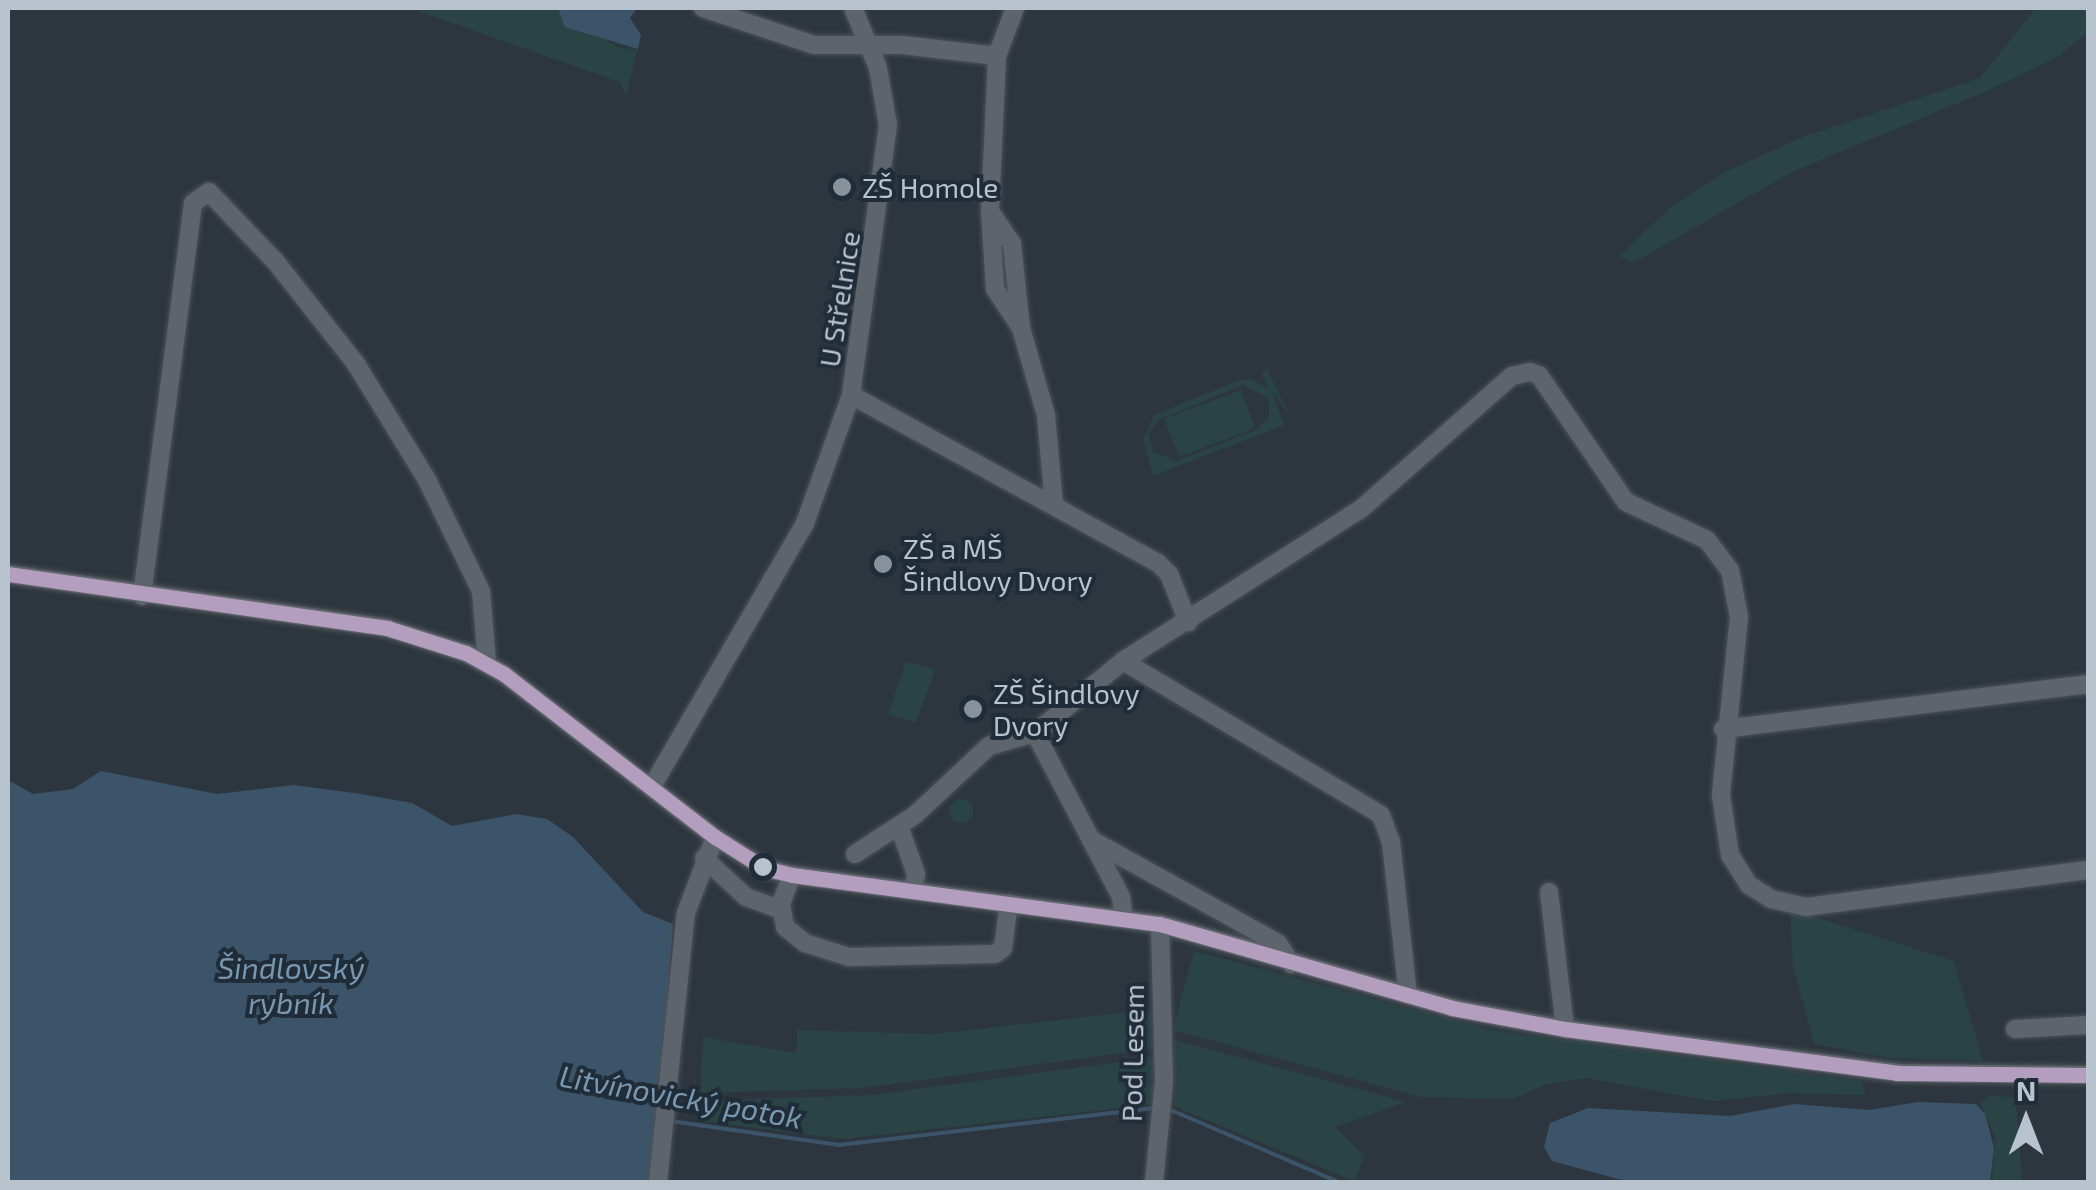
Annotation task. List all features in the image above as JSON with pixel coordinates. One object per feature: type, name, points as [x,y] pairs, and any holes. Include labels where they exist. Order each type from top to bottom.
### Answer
[{"type":"street","points":[[703,8],[814,45],[868,44],[997,56]]},
{"type":"street","name":"U Střelnice","points":[[853,8],[884,93],[888,152],[851,395],[1158,563],[1169,574],[1188,622]]},
{"type":"street","points":[[1014,8],[997,56],[990,210],[1012,244],[1021,328],[1046,415],[1054,505]]},
{"type":"street","points":[[142,596],[193,203],[209,192],[276,260],[356,364],[427,480],[481,591],[486,662]]},
{"type":"street","points":[[855,854],[898,826],[989,746],[1035,733],[1122,660],[1188,622],[1361,508],[1512,376],[1530,372],[1539,375],[1626,502],[1707,540],[1730,570],[1740,617],[1723,730],[1723,830],[1738,870],[1771,899],[1836,906],[2088,870]]},
{"type":"street","points":[[651,788],[818,498],[851,395]]},
{"type":"street","points":[[8,574],[387,628],[486,662],[715,836],[764,868],[792,875],[1160,924],[1408,995],[1565,1029],[1898,1073],[2088,1075]]},
{"type":"street","points":[[1122,660],[1381,815],[1391,842],[1408,995]]},
{"type":"street","points":[[1723,730],[2088,684]]},
{"type":"street","points":[[1035,733],[1094,842],[1124,918]]},
{"type":"street","points":[[898,826],[916,874],[913,892]]},
{"type":"street","points":[[658,1182],[686,913],[715,836]]},
{"type":"street","points":[[1094,842],[1278,943],[1292,964]]},
{"type":"street","points":[[704,858],[746,897],[780,910]]},
{"type":"street","points":[[792,875],[780,910],[792,936],[848,957],[986,956],[1003,948],[1009,903]]},
{"type":"street","points":[[1549,892],[1565,1029]]},
{"type":"street","name":"Pod Lesem","points":[[1154,1182],[1164,1081],[1160,924]]},
{"type":"street","points":[[2015,1029],[2088,1025]]},
{"type":"green space","points":[[410,8],[558,8],[619,48],[638,49],[626,95],[619,82]]},
{"type":"green space","points":[[2036,8],[2088,8],[2088,32],[2059,56],[1985,92],[1792,172],[1633,263],[1619,256],[1672,206],[1727,171],[1805,136],[1980,78]]},
{"type":"green space","points":[[1267,369],[1293,422],[1271,388],[1284,425],[1153,476],[1143,439],[1154,415],[1237,381],[1251,379],[1269,389],[1261,372]],"holes":[[[1243,385],[1268,398],[1269,416],[1258,429],[1177,461],[1153,452],[1149,434],[1158,420]]]},
{"type":"green space","points":[[1241,390],[1255,428],[1179,457],[1164,419]]},
{"type":"green space","points":[[906,661],[935,670],[916,723],[888,714]]},
{"type":"green space","points":[[961,799],[973,811],[961,823],[949,811]]},
{"type":"green space","points":[[1790,909],[1954,961],[1983,1061],[1890,1058],[1814,1044],[1793,966]]},
{"type":"green space","points":[[1194,951],[1490,1030],[1862,1081],[1865,1095],[1790,1093],[1711,1101],[1585,1078],[1544,1085],[1514,1099],[1421,1097],[1173,1030]]},
{"type":"green space","points":[[1156,1009],[1158,1048],[863,1088],[700,1093],[703,1037],[796,1053],[797,1030],[934,1034]]},
{"type":"green space","points":[[1174,1040],[1407,1102],[1335,1127],[1365,1156],[1354,1181],[1175,1107]]},
{"type":"green space","points":[[1157,1057],[1158,1104],[843,1139],[700,1121],[701,1101],[873,1095]]},
{"type":"green space","points":[[1991,1095],[2016,1098],[2022,1182],[1992,1182],[1995,1136],[1980,1103]]},
{"type":"water","points":[[558,8],[637,8],[630,18],[641,35],[638,49],[565,27]]},
{"type":"water","name":"Šindlovský rybník","points":[[101,771],[217,794],[294,785],[361,794],[412,803],[452,826],[516,814],[547,819],[573,837],[643,912],[673,924],[654,1182],[8,1182],[8,780],[33,794],[73,789]]},
{"type":"water","points":[[1918,1102],[1976,1104],[1985,1114],[1994,1148],[1990,1182],[1629,1182],[1552,1161],[1544,1147],[1550,1123],[1588,1108],[1730,1116],[1794,1104],[1869,1110]]},
{"type":"waterway","name":"Litvínovický potok","points":[[670,1121],[839,1145],[1156,1108]]},
{"type":"waterway","name":"Litvínovický potok","points":[[1166,1108],[1339,1182]]},
{"type":"transit line","points":[[8,574],[387,628],[466,653],[504,674],[715,837],[764,868],[792,875],[1160,924],[1452,1008],[1565,1029],[1897,1073],[2088,1075]]},
{"type":"place","name":"ZŠ Homole","points":[[842,187]]},
{"type":"place","name":"ZŠ a MŠ Šindlovy Dvory","points":[[883,564]]},
{"type":"place","name":"ZŠ Šindlovy Dvory","points":[[973,709]]}]
